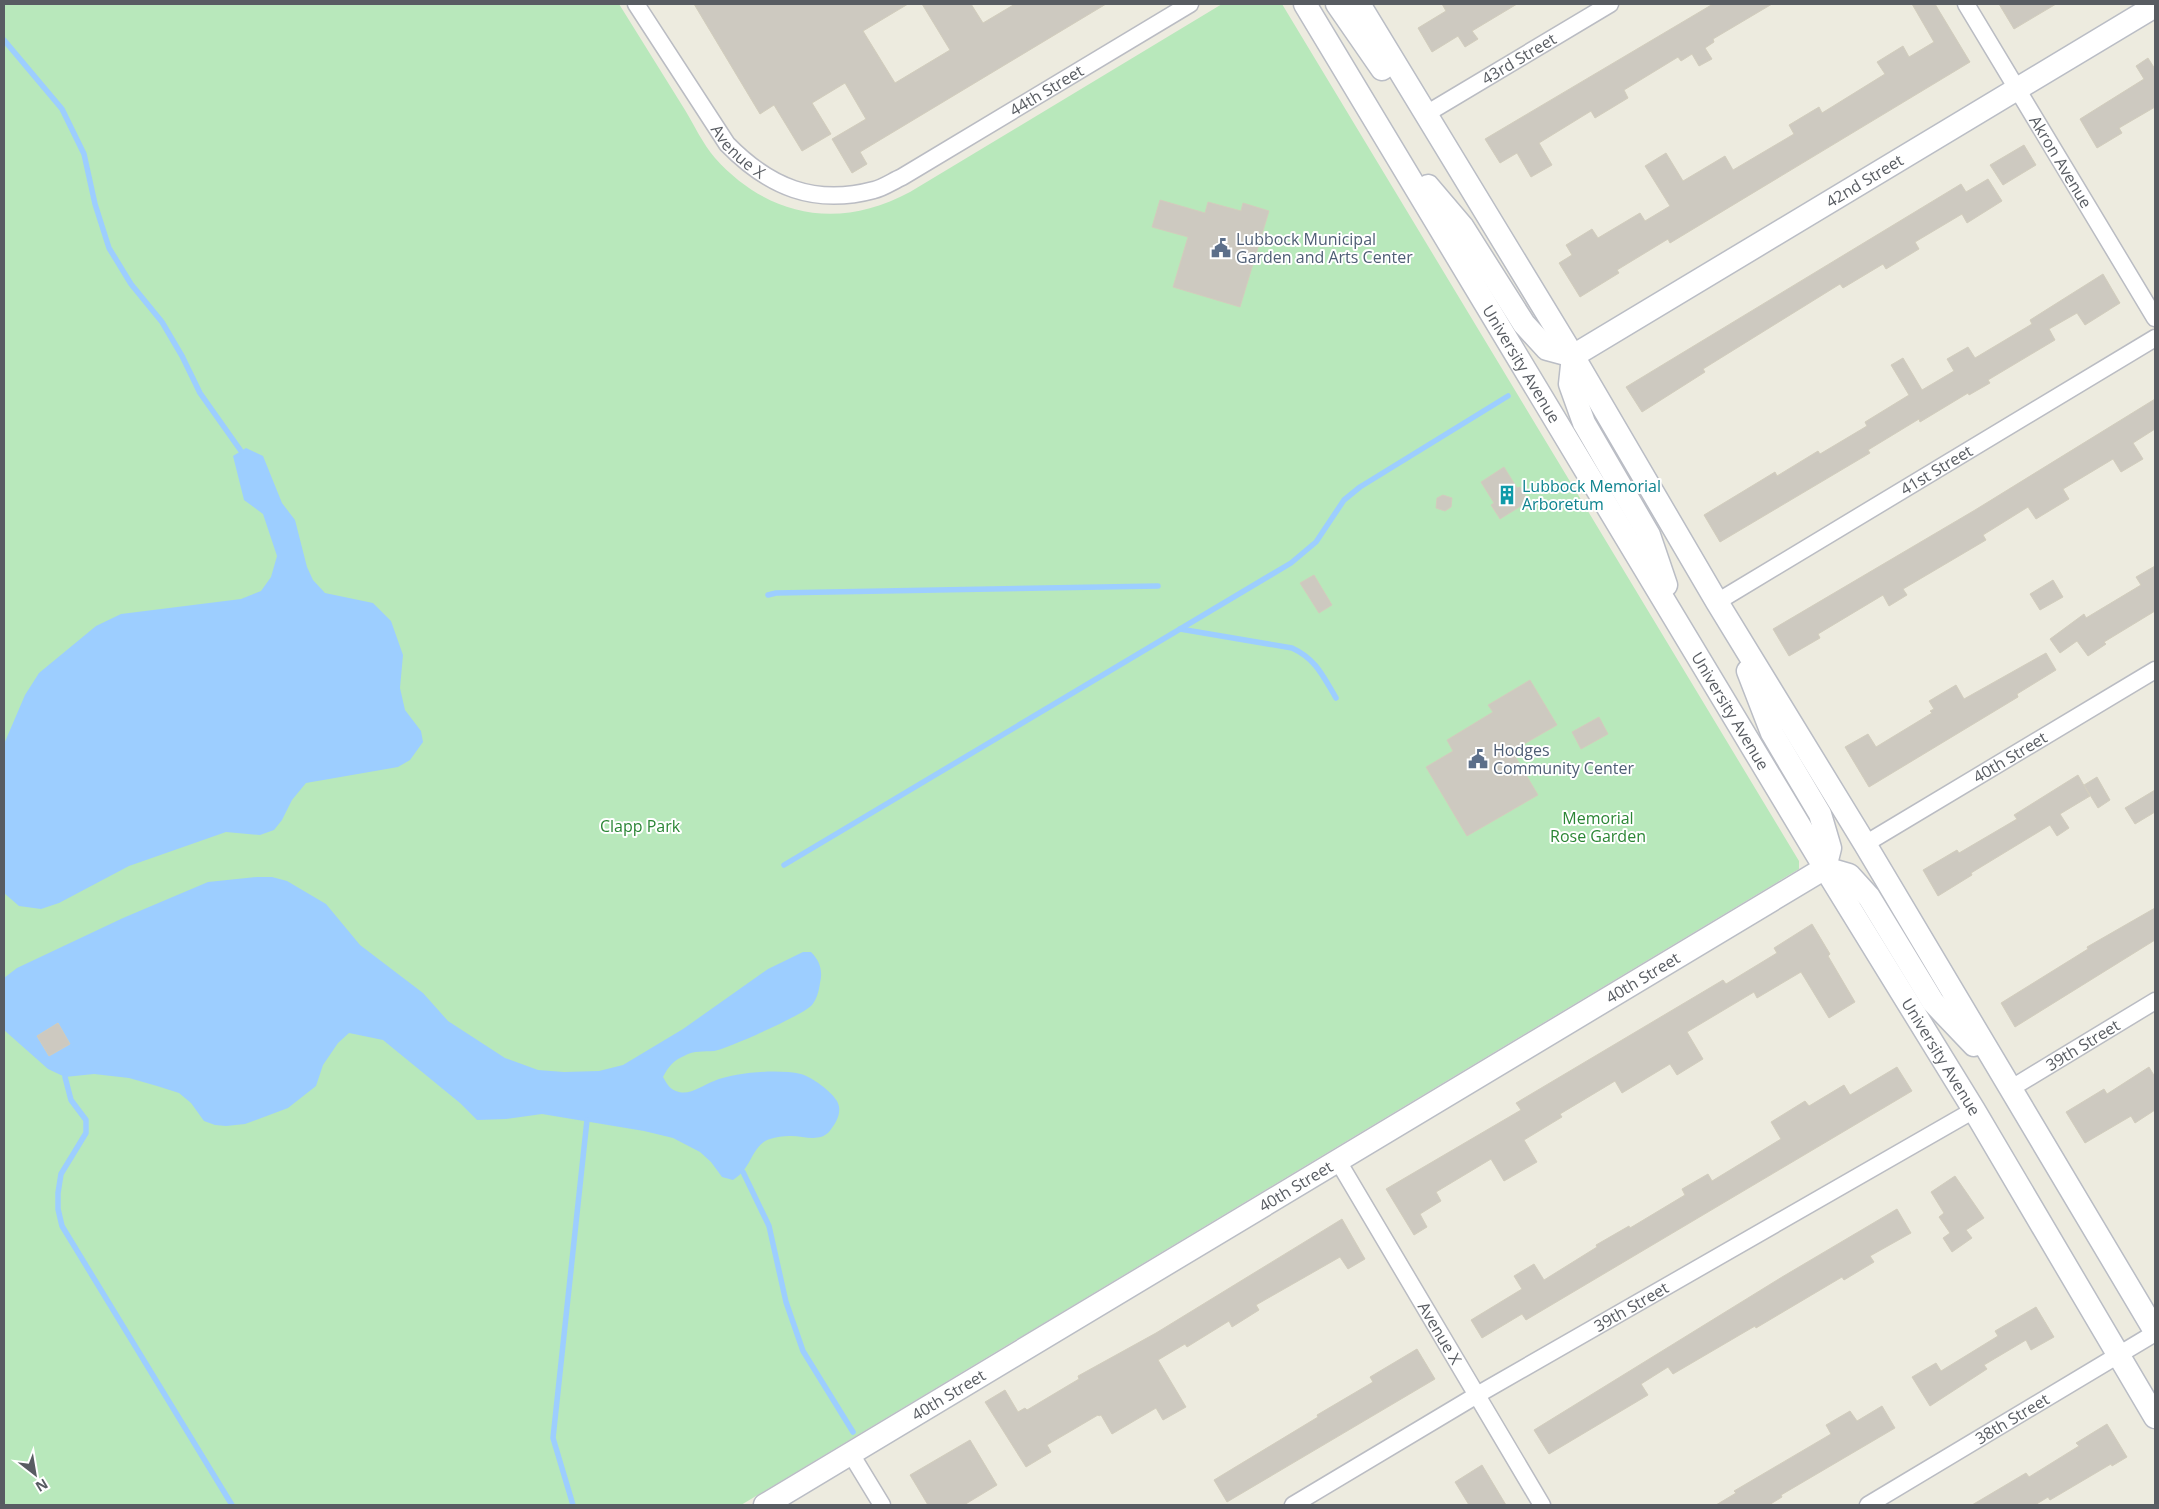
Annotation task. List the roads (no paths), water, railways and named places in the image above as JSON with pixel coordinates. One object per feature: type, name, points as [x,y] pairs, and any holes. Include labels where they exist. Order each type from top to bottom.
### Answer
[{"type":"main road","name":"University Avenue","points":[[1305,4],[1825,868],[1974,1110],[2155,1417]]},
{"type":"main road","points":[[1336,4],[1388,79],[1407,99],[1426,114]]},
{"type":"main road","points":[[1359,4],[1573,356],[1721,608],[1866,844],[2155,1332]]},
{"type":"main road","name":"42nd Street","points":[[1573,356],[2155,6]]},
{"type":"main road","points":[[1387,138],[1462,226],[1524,324],[1547,349],[1573,356]]},
{"type":"main road","points":[[1573,356],[1570,384],[1584,424],[1649,535],[1680,625]]},
{"type":"main road","points":[[1721,608],[1772,733],[1820,814],[1830,848],[1825,868],[1849,875],[1869,897],[1933,1002],[2005,1081]]},
{"type":"main road","name":"40th Street","points":[[766,1505],[1825,868]]},
{"type":"street","name":"Avenue X","points":[[636,4],[727,144],[746,164],[764,176],[789,188],[817,195],[875,190],[902,177]]},
{"type":"street","name":"44th Street","points":[[902,177],[1190,4]]},
{"type":"street","name":"43rd Street","points":[[1426,114],[1610,4]]},
{"type":"street","name":"Akron Avenue","points":[[1966,4],[2155,318]]},
{"type":"street","name":"41st Street","points":[[1721,608],[2155,338]]},
{"type":"street","name":"40th Street","points":[[1866,844],[2155,670]]},
{"type":"street","name":"39th Street","points":[[2005,1081],[2155,1001]]},
{"type":"street","name":"39th Street","points":[[1292,1505],[1477,1395],[1974,1110]]},
{"type":"street","name":"Avenue X","points":[[1338,1161],[1542,1505]]},
{"type":"street","name":"38th Street","points":[[1868,1505],[2155,1332]]},
{"type":"street","points":[[851,1454],[882,1505]]},
{"type":"water","points":[[246,448],[263,456],[282,503],[295,520],[307,567],[313,580],[325,593],[373,603],[391,621],[403,655],[400,688],[405,710],[421,731],[423,742],[410,760],[398,767],[306,783],[292,800],[282,820],[274,830],[260,835],[226,832],[129,866],[59,903],[41,909],[19,906],[4,893],[4,744],[25,695],[39,673],[96,626],[121,614],[241,599],[261,591],[271,577],[277,556],[263,514],[244,500],[233,456]]},
{"type":"water","points":[[272,877],[287,881],[326,904],[360,945],[423,993],[448,1021],[505,1058],[538,1070],[564,1072],[599,1071],[623,1065],[683,1029],[768,969],[803,952],[811,952],[817,959],[821,970],[818,994],[812,1005],[765,1031],[722,1049],[692,1053],[680,1058],[672,1064],[663,1077],[671,1088],[683,1093],[734,1075],[769,1072],[801,1074],[811,1078],[834,1097],[839,1105],[838,1117],[829,1132],[820,1137],[784,1136],[765,1141],[758,1148],[743,1171],[733,1180],[722,1177],[711,1162],[700,1152],[673,1138],[644,1131],[542,1114],[506,1119],[477,1120],[460,1103],[383,1040],[349,1033],[338,1043],[323,1065],[316,1086],[288,1108],[245,1124],[226,1126],[204,1121],[191,1103],[179,1093],[157,1086],[129,1078],[94,1074],[65,1077],[48,1069],[4,1030],[4,978],[17,968],[123,918],[208,882]]},
{"type":"waterway","points":[[4,40],[62,109],[84,154],[95,204],[109,248],[131,284],[162,322],[182,356],[200,393],[241,451]]},
{"type":"waterway","points":[[784,865],[1291,563],[1316,542],[1344,500],[1360,487],[1508,396]]},
{"type":"waterway","points":[[768,595],[776,593],[1158,586]]},
{"type":"waterway","points":[[1180,629],[1292,648],[1313,663],[1323,675],[1336,698]]},
{"type":"waterway","points":[[65,1077],[71,1100],[86,1120],[86,1133],[61,1174],[58,1209],[62,1226],[232,1505]]},
{"type":"waterway","points":[[573,1505],[553,1438],[587,1120]]},
{"type":"waterway","points":[[743,1172],[769,1226],[786,1302],[803,1351],[853,1432]]},
{"type":"place","name":"Lubbock Municipal Garden and Arts Center","points":[[1221,248]]},
{"type":"place","name":"Lubbock Memorial Arboretum","points":[[1507,495]]},
{"type":"place","name":"Hodges Community Center","points":[[1478,759]]},
{"type":"park label","name":"Clapp Park","points":[[640,826]]},
{"type":"park label","name":"Memorial Rose Garden","points":[[1598,827]]}]
